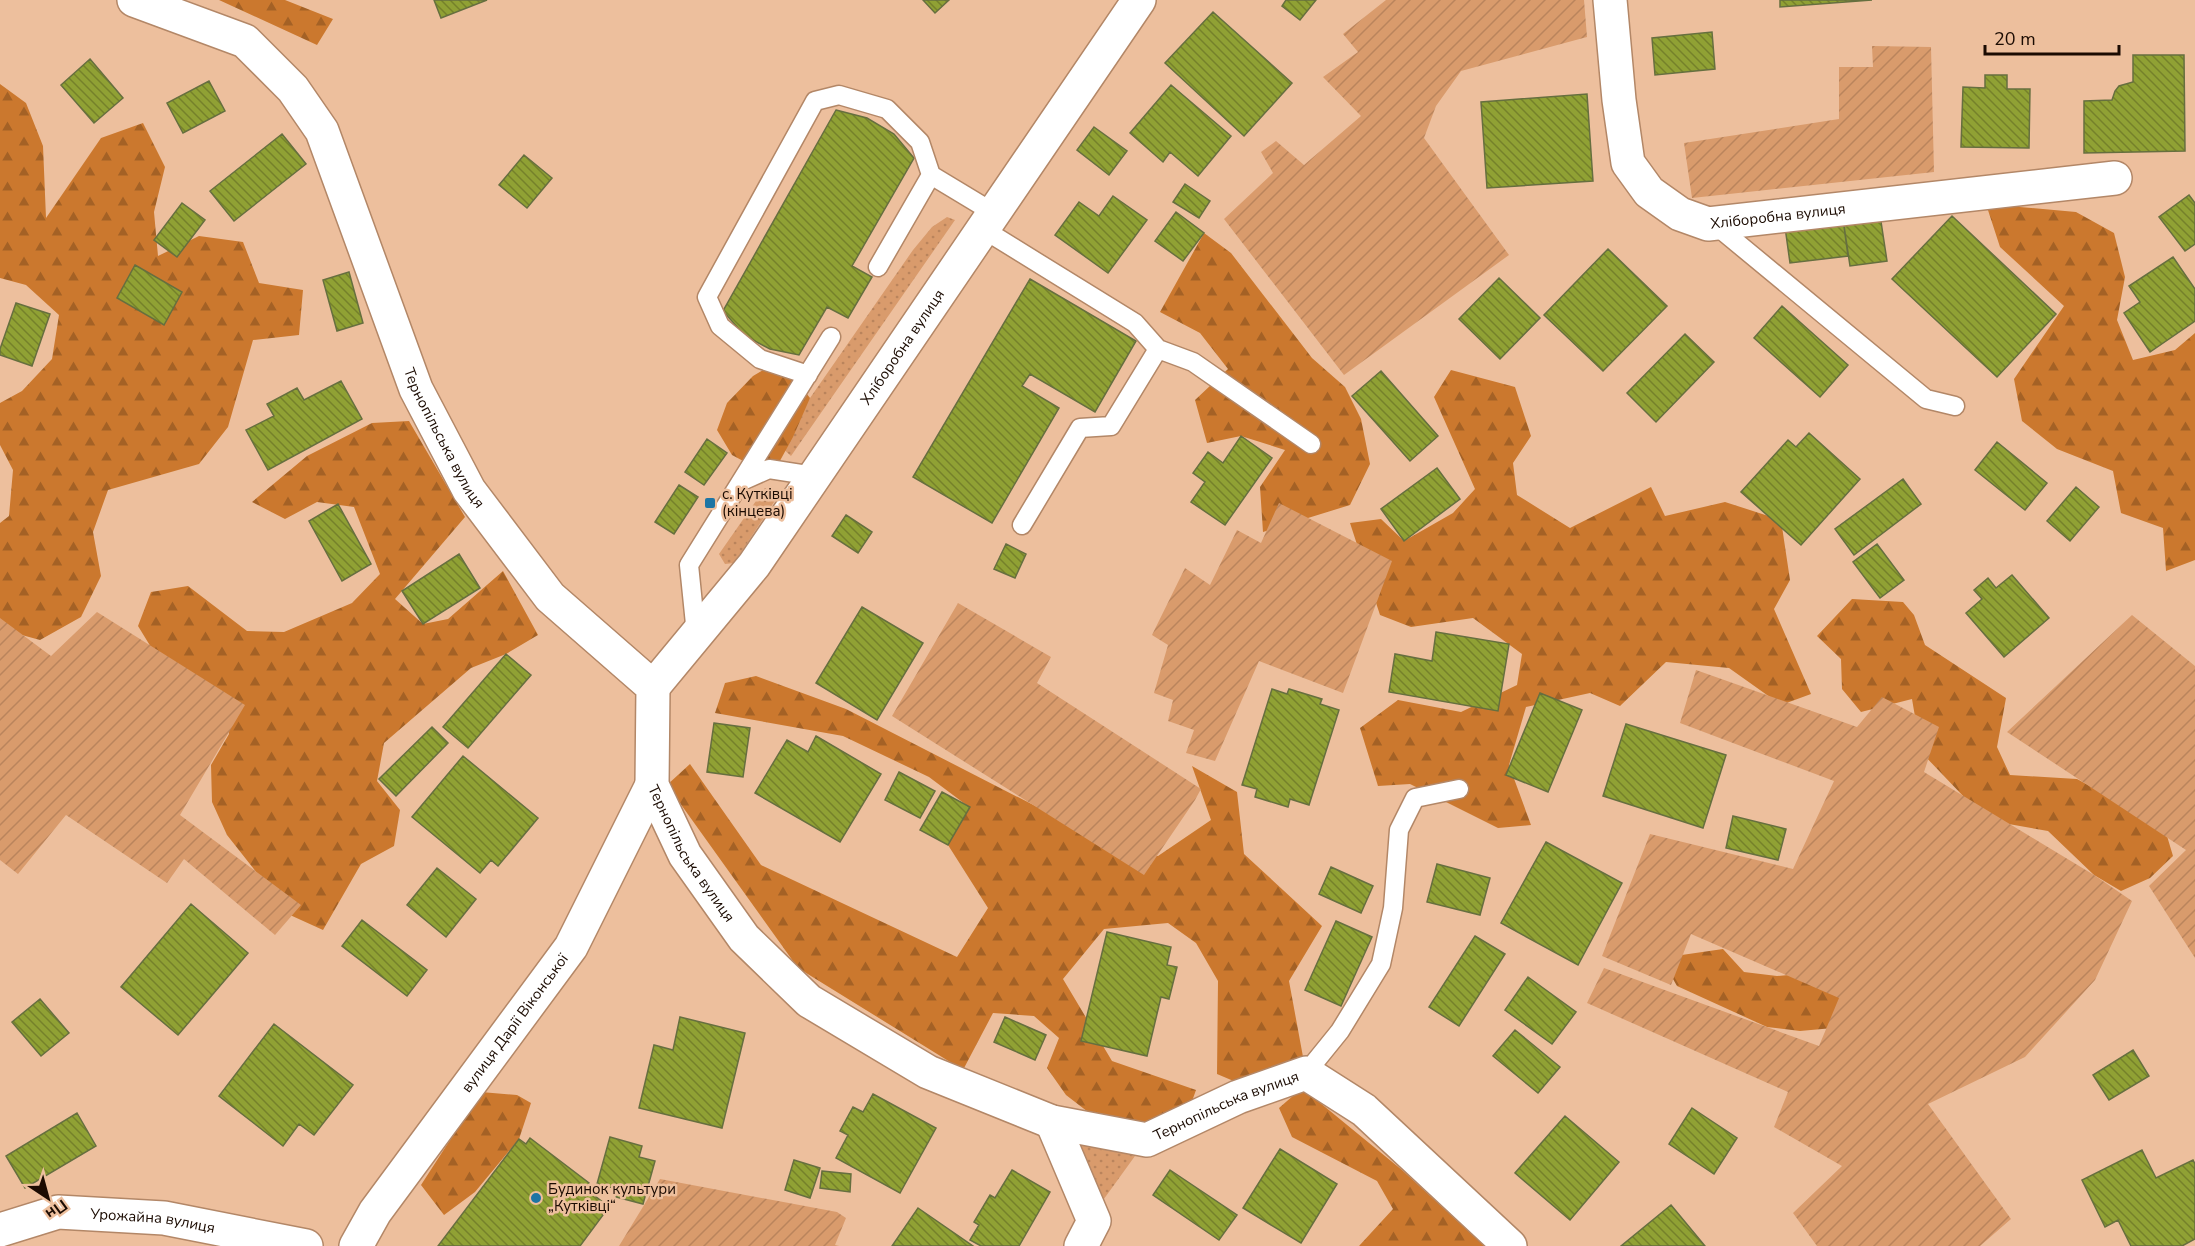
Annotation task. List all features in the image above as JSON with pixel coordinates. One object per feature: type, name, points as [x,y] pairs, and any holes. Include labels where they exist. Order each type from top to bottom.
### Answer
[{"type":"street","name":"Тернопільська вулиця","points":[[134,0],[245,40],[293,89],[322,131],[416,388],[469,490],[550,597],[652,687],[652,785],[685,855],[744,938],[809,1001],[928,1072],[1052,1122],[1147,1140],[1238,1097],[1306,1073],[1364,1110],[1510,1246]]},
{"type":"street","name":"Хліборобна вулиця","points":[[652,687],[754,565],[1139,0]]},
{"type":"street","name":"Хліборобна вулиця","points":[[1610,0],[1619,100],[1628,163],[1649,192],[1680,214],[1708,224],[2115,178]]},
{"type":"street","name":"вулиця Дарії Віконської","points":[[356,1246],[375,1212],[571,947],[652,785]]},
{"type":"street","points":[[1052,1122],[1094,1221],[1081,1246]]},
{"type":"street","name":"Урожайна вулиця","points":[[0,1230],[58,1212],[164,1218],[306,1246]]},
{"type":"lane","points":[[808,375],[760,359],[720,326],[707,297],[815,101],[839,95],[887,109],[920,142],[931,175],[988,221],[1135,323],[1158,349],[1193,362],[1311,444]]},
{"type":"lane","points":[[878,267],[931,175]]},
{"type":"lane","points":[[1713,223],[1926,399],[1955,405]]},
{"type":"lane","points":[[696,634],[690,565],[831,337]]},
{"type":"lane","points":[[1022,525],[1080,428],[1111,426],[1158,349]]},
{"type":"lane","points":[[742,481],[769,470],[814,476]]},
{"type":"lane","points":[[1306,1073],[1340,1031],[1381,964],[1393,908],[1399,830],[1415,798],[1459,789]]},
{"type":"shaded area","points":[[1386,0],[1584,0],[1587,37],[1461,71],[1436,106],[1424,138],[1509,255],[1344,375],[1224,219],[1273,173],[1261,152],[1276,141],[1304,165],[1361,116],[1323,77],[1358,52],[1343,34]]},
{"type":"shaded area","points":[[1872,46],[1931,47],[1934,172],[1692,198],[1684,143],[1839,119],[1839,67],[1873,67]]},
{"type":"shaded area","points":[[947,217],[955,220],[791,456],[778,444],[913,250],[932,227]]},
{"type":"shaded area","points":[[765,488],[778,496],[734,563],[725,564],[719,554]]},
{"type":"shaded area","points":[[1279,503],[1392,561],[1343,693],[1259,661],[1215,761],[1186,753],[1194,730],[1168,721],[1173,700],[1154,693],[1168,645],[1152,635],[1185,568],[1210,585],[1237,530],[1261,543]]},
{"type":"shaded area","points":[[958,603],[1051,657],[1037,683],[1201,789],[1144,875],[892,716]]},
{"type":"shaded area","points":[[97,612],[245,705],[180,815],[301,905],[275,935],[184,859],[167,883],[66,815],[18,874],[0,860],[0,618],[51,656]]},
{"type":"shaded area","points":[[2132,615],[2195,666],[2195,958],[2149,886],[2186,850],[2007,732]]},
{"type":"shaded area","points":[[1696,670],[1857,727],[1882,697],[1939,727],[1924,772],[2094,875],[2132,901],[2095,980],[2025,1057],[1928,1104],[2011,1219],[1980,1246],[1817,1246],[1793,1213],[1842,1166],[1774,1127],[1788,1092],[1587,1003],[1604,968],[1819,1046],[1839,998],[1691,934],[1671,985],[1602,956],[1650,834],[1793,869],[1834,781],[1680,723]]},
{"type":"shaded area","points":[[1070,1139],[1135,1156],[1101,1203]]},
{"type":"shaded area","points":[[660,1179],[837,1212],[846,1218],[835,1245],[839,1246],[619,1246]]},
{"type":"green space","points":[[219,0],[285,0],[333,19],[317,45]]},
{"type":"green space","points":[[0,84],[26,103],[43,146],[46,218],[101,138],[143,123],[165,167],[154,212],[158,256],[199,236],[243,242],[259,283],[303,290],[299,335],[253,340],[228,427],[199,464],[108,490],[93,532],[101,576],[81,617],[40,640],[0,629],[0,523],[9,516],[13,470],[0,445],[0,403],[22,391],[52,359],[59,315],[26,285],[0,278]]},
{"type":"green space","points":[[1986,204],[2076,212],[2114,233],[2125,277],[2117,320],[2133,360],[2175,350],[2195,333],[2195,560],[2166,571],[2163,528],[2121,513],[2113,471],[2057,449],[2022,421],[2014,379],[2064,306],[2000,247]]},
{"type":"green space","points":[[1204,233],[1231,253],[1312,358],[1345,387],[1361,419],[1370,464],[1350,505],[1263,532],[1260,487],[1285,450],[1241,436],[1207,443],[1195,400],[1228,369],[1200,333],[1160,312]]},
{"type":"green space","points":[[765,369],[791,378],[810,398],[776,468],[760,470],[732,455],[717,430],[727,403],[753,376]]},
{"type":"green space","points":[[1451,370],[1515,387],[1531,436],[1513,463],[1517,495],[1570,528],[1651,487],[1665,516],[1725,502],[1781,520],[1790,580],[1774,609],[1811,694],[1781,705],[1729,668],[1666,662],[1620,706],[1590,693],[1526,707],[1509,765],[1531,825],[1498,828],[1410,784],[1378,786],[1360,728],[1398,700],[1461,712],[1517,685],[1522,654],[1473,618],[1411,627],[1380,615],[1350,523],[1381,519],[1404,541],[1453,513],[1475,489],[1434,397]]},
{"type":"green space","points":[[409,421],[465,517],[395,599],[423,624],[448,619],[503,571],[538,635],[506,654],[471,668],[384,743],[377,781],[400,810],[394,846],[361,864],[323,930],[290,915],[227,835],[212,802],[211,765],[229,734],[219,697],[157,657],[138,626],[151,592],[188,586],[247,631],[284,632],[352,603],[380,574],[354,507],[317,502],[285,519],[252,502],[307,456],[372,423]]},
{"type":"green space","points":[[1852,599],[1903,602],[1914,615],[1925,645],[2006,698],[1997,747],[2010,775],[2077,779],[2164,826],[2173,856],[2150,878],[2121,891],[2094,875],[2048,831],[1986,820],[1921,752],[1912,699],[1861,712],[1842,689],[1841,659],[1817,636]]},
{"type":"green space","points":[[756,676],[846,709],[1127,853],[1158,856],[1211,820],[1192,766],[1237,792],[1244,854],[1322,926],[1289,981],[1306,1073],[1276,1099],[1217,1074],[1218,981],[1196,943],[1168,923],[1104,929],[1063,979],[1112,1061],[1196,1090],[1185,1121],[1154,1133],[1092,1115],[1066,1095],[1047,1068],[1059,1038],[1034,1016],[993,1013],[963,1070],[798,968],[667,785],[690,764],[761,865],[957,957],[988,908],[948,845],[969,807],[929,777],[843,736],[715,713],[725,683]]},
{"type":"green space","points":[[1723,949],[1744,972],[1777,976],[1841,970],[1854,1004],[1833,1028],[1800,1031],[1767,1027],[1677,986],[1661,958]]},
{"type":"green space","points":[[1302,1088],[1402,1170],[1485,1246],[1359,1246],[1393,1209],[1377,1181],[1292,1137],[1279,1108]]},
{"type":"green space","points":[[481,1092],[517,1095],[531,1103],[519,1139],[475,1192],[444,1215],[421,1185]]},
{"type":"building","points":[[434,0],[487,0],[441,18]]},
{"type":"building","points":[[923,0],[949,0],[935,13]]},
{"type":"building","points":[[1286,0],[1316,0],[1300,20],[1282,6]]},
{"type":"building","points":[[1780,0],[1872,0],[1780,7]]},
{"type":"building","points":[[1213,12],[1292,83],[1244,136],[1165,63]]},
{"type":"building","points":[[1712,32],[1715,69],[1655,75],[1652,38]]},
{"type":"building","points":[[2133,55],[2184,55],[2185,151],[2084,153],[2084,101],[2112,100],[2119,86],[2133,82]]},
{"type":"building","points":[[90,59],[123,98],[94,123],[61,85]]},
{"type":"building","points":[[1985,75],[2007,75],[2007,89],[2030,89],[2029,148],[1961,147],[1963,87],[1985,88]]},
{"type":"building","points":[[209,81],[225,111],[183,133],[167,103]]},
{"type":"building","points":[[1171,85],[1231,136],[1198,176],[1170,152],[1163,162],[1130,133]]},
{"type":"building","points":[[1587,94],[1593,181],[1487,188],[1481,102]]},
{"type":"building","points":[[836,110],[867,118],[894,134],[914,158],[852,266],[872,277],[848,318],[827,307],[799,355],[770,349],[745,336],[723,311]]},
{"type":"building","points":[[1094,127],[1127,151],[1109,175],[1077,150]]},
{"type":"building","points":[[282,134],[306,164],[234,221],[210,191]]},
{"type":"building","points":[[524,155],[552,178],[527,208],[499,185]]},
{"type":"building","points":[[1185,184],[1210,201],[1199,218],[1173,202]]},
{"type":"building","points":[[2189,195],[2195,203],[2195,244],[2185,251],[2159,217]]},
{"type":"building","points":[[1113,196],[1147,220],[1108,273],[1055,235],[1079,202],[1099,216]]},
{"type":"building","points":[[182,203],[205,220],[177,257],[154,240]]},
{"type":"building","points":[[1176,212],[1204,233],[1183,261],[1155,241]]},
{"type":"building","points":[[1880,215],[1887,261],[1850,266],[1843,219]]},
{"type":"building","points":[[1952,216],[2056,314],[1997,377],[1892,279]]},
{"type":"building","points":[[1843,219],[1848,256],[1790,263],[1785,227]]},
{"type":"building","points":[[1608,249],[1667,306],[1603,371],[1544,315]]},
{"type":"building","points":[[2173,257],[2195,289],[2195,321],[2150,352],[2124,313],[2140,302],[2129,286]]},
{"type":"building","points":[[135,265],[182,292],[164,325],[117,298]]},
{"type":"building","points":[[349,272],[363,323],[337,331],[323,280]]},
{"type":"building","points":[[1499,278],[1540,318],[1500,359],[1459,319]]},
{"type":"building","points":[[1030,279],[1136,341],[1095,412],[1030,374],[1022,386],[1059,408],[992,523],[913,477]]},
{"type":"building","points":[[16,303],[50,314],[32,366],[0,355]]},
{"type":"building","points":[[1782,306],[1848,365],[1820,397],[1754,338]]},
{"type":"building","points":[[1685,334],[1714,362],[1656,422],[1627,393]]},
{"type":"building","points":[[1381,371],[1438,436],[1410,461],[1352,396]]},
{"type":"building","points":[[341,381],[362,419],[268,470],[246,430],[274,416],[267,404],[297,388],[304,400]]},
{"type":"building","points":[[1809,433],[1860,479],[1801,545],[1741,492],[1788,440],[1796,447]]},
{"type":"building","points":[[1241,436],[1272,458],[1225,525],[1191,502],[1205,482],[1193,473],[1208,452],[1223,463]]},
{"type":"building","points":[[707,439],[727,453],[704,485],[685,472]]},
{"type":"building","points":[[1997,442],[2047,483],[2025,510],[1975,470]]},
{"type":"building","points":[[1437,468],[1460,499],[1404,541],[1381,509]]},
{"type":"building","points":[[1903,479],[1921,504],[1854,555],[1835,529]]},
{"type":"building","points":[[679,485],[698,497],[674,534],[655,522]]},
{"type":"building","points":[[2076,487],[2099,507],[2070,541],[2047,521]]},
{"type":"building","points":[[338,504],[371,564],[342,581],[309,521]]},
{"type":"building","points":[[846,515],[872,532],[858,553],[832,536]]},
{"type":"building","points":[[1006,544],[1026,554],[1015,578],[994,569]]},
{"type":"building","points":[[1877,544],[1904,580],[1880,598],[1853,562]]},
{"type":"building","points":[[459,554],[480,588],[423,624],[402,591]]},
{"type":"building","points":[[2012,575],[2049,618],[2004,657],[1966,613],[1982,599],[1974,590],[1988,578],[1996,588]]},
{"type":"building","points":[[862,607],[923,643],[877,720],[816,683]]},
{"type":"building","points":[[1436,632],[1509,644],[1498,711],[1389,692],[1395,654],[1432,661]]},
{"type":"building","points":[[506,654],[531,675],[468,748],[443,727]]},
{"type":"building","points":[[1272,689],[1287,694],[1289,689],[1322,699],[1320,704],[1339,710],[1309,805],[1290,799],[1288,807],[1255,797],[1257,789],[1242,785]]},
{"type":"building","points":[[1540,693],[1582,710],[1548,792],[1506,775]]},
{"type":"building","points":[[714,723],[750,728],[743,777],[707,772]]},
{"type":"building","points":[[1626,724],[1726,755],[1703,828],[1603,796]]},
{"type":"building","points":[[432,727],[448,743],[396,796],[379,779]]},
{"type":"building","points":[[816,736],[881,774],[840,842],[755,793],[787,740],[808,752]]},
{"type":"building","points":[[463,756],[538,818],[498,866],[491,860],[480,873],[412,817]]},
{"type":"building","points":[[899,772],[935,791],[920,818],[885,800]]},
{"type":"building","points":[[942,792],[970,807],[948,845],[920,830]]},
{"type":"building","points":[[1733,816],[1786,829],[1778,860],[1726,848]]},
{"type":"building","points":[[1546,842],[1622,883],[1578,965],[1501,923]]},
{"type":"building","points":[[1437,864],[1490,878],[1480,915],[1427,902]]},
{"type":"building","points":[[1331,867],[1373,886],[1361,913],[1319,894]]},
{"type":"building","points":[[437,868],[476,899],[446,937],[407,905]]},
{"type":"building","points":[[191,904],[248,953],[178,1035],[121,987]]},
{"type":"building","points":[[362,920],[427,970],[407,996],[342,946]]},
{"type":"building","points":[[1336,921],[1372,937],[1341,1006],[1305,990]]},
{"type":"building","points":[[1107,932],[1171,947],[1167,965],[1177,967],[1169,999],[1161,997],[1147,1056],[1081,1041]]},
{"type":"building","points":[[1475,936],[1505,954],[1459,1026],[1429,1007]]},
{"type":"building","points":[[1528,977],[1576,1012],[1552,1044],[1505,1010]]},
{"type":"building","points":[[40,999],[69,1033],[41,1056],[12,1022]]},
{"type":"building","points":[[680,1017],[745,1033],[722,1128],[639,1108],[654,1045],[673,1050]]},
{"type":"building","points":[[1005,1017],[1046,1035],[1035,1060],[994,1042]]},
{"type":"building","points":[[274,1024],[353,1085],[314,1135],[299,1124],[283,1146],[219,1096]]},
{"type":"building","points":[[1515,1030],[1560,1067],[1538,1093],[1493,1056]]},
{"type":"building","points":[[2133,1050],[2149,1076],[2109,1100],[2093,1075]]},
{"type":"building","points":[[873,1094],[936,1128],[900,1193],[836,1158],[848,1135],[840,1131],[853,1107],[863,1112]]},
{"type":"building","points":[[1692,1108],[1737,1138],[1714,1174],[1669,1144]]},
{"type":"building","points":[[77,1113],[96,1146],[25,1188],[6,1156]]},
{"type":"building","points":[[1565,1116],[1619,1162],[1570,1220],[1515,1173]]},
{"type":"building","points":[[610,1137],[642,1146],[639,1157],[655,1161],[643,1204],[616,1197],[618,1189],[597,1184]]},
{"type":"building","name":"Будинок культури „Кутківці“","points":[[530,1138],[589,1183],[586,1189],[609,1207],[580,1246],[438,1246],[519,1139],[526,1144]]},
{"type":"building","points":[[1280,1149],[1337,1184],[1301,1243],[1243,1208]]},
{"type":"building","points":[[2142,1150],[2156,1178],[2193,1160],[2195,1164],[2195,1239],[2182,1246],[2131,1246],[2118,1220],[2105,1227],[2082,1180]]},
{"type":"building","points":[[794,1160],[820,1168],[810,1198],[785,1190]]},
{"type":"building","points":[[1012,1170],[1050,1192],[1019,1246],[981,1246],[970,1240],[979,1225],[974,1222],[990,1195],[995,1198]]},
{"type":"building","points":[[1170,1170],[1237,1215],[1219,1240],[1153,1195]]},
{"type":"building","points":[[822,1171],[851,1174],[850,1192],[820,1188]]},
{"type":"building","points":[[1671,1205],[1705,1246],[1621,1246]]},
{"type":"building","points":[[918,1208],[973,1246],[892,1246]]},
{"type":"place","name":"с. Кутківці (кінцева)","points":[[710,503]]},
{"type":"place","name":"Будинок культури „Кутківці“","points":[[536,1198]]}]
